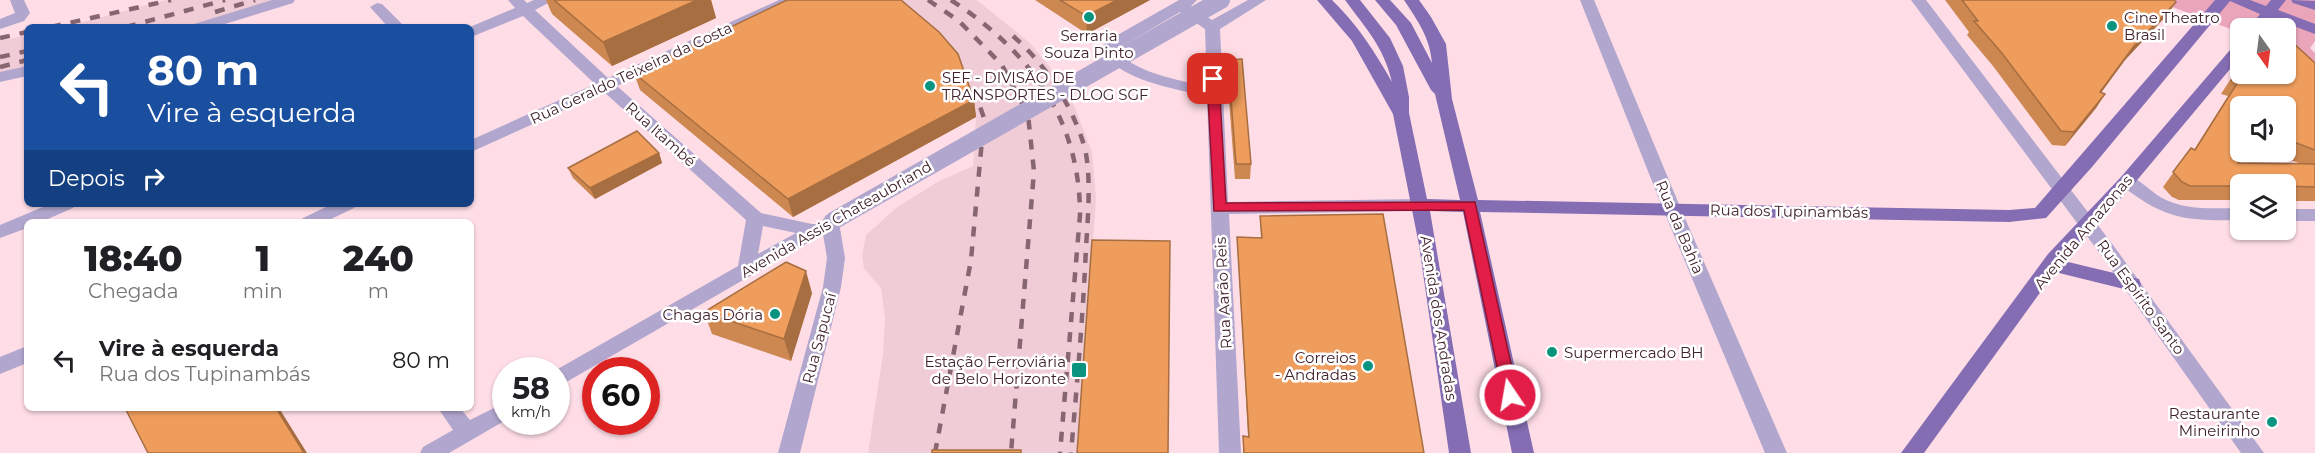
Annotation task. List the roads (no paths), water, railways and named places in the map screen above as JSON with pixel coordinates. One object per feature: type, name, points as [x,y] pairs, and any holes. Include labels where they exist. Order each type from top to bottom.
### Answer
[{"type":"main road","name":"Avenida dos Andradas","points":[[1324,0],[1347,22],[1370,55],[1401,113]]},
{"type":"main road","name":"Avenida dos Andradas","points":[[1352,0],[1372,20],[1390,50],[1399,75],[1402,97],[1401,113],[1420,205],[1460,453]]},
{"type":"main road","points":[[1382,0],[1403,23],[1444,99]]},
{"type":"main road","points":[[1411,0],[1424,17],[1438,44],[1444,99],[1470,205],[1523,453]]},
{"type":"main road","points":[[1424,17],[1425,0]]},
{"type":"main road","points":[[2060,190],[2086,164],[2223,0]]},
{"type":"main road","points":[[2236,0],[2315,29]]},
{"type":"main road","points":[[2265,18],[2279,0]]},
{"type":"main road","points":[[2298,0],[2315,6]]},
{"type":"main road","name":"Avenida Amazonas","points":[[1912,453],[2052,265],[2087,223],[2127,182],[2230,59]]},
{"type":"main road","name":"Rua dos Tupinambás","points":[[1420,205],[2024,216],[2040,214],[2060,190]]},
{"type":"main road","points":[[2052,265],[2132,284]]},
{"type":"street","points":[[0,24],[19,18],[23,13],[17,0]]},
{"type":"street","points":[[209,24],[288,0]]},
{"type":"street","points":[[474,30],[520,4],[547,0]]},
{"type":"street","name":"Rua Geraldo Teixeira da Costa","points":[[474,146],[693,43],[791,0]]},
{"type":"street","name":"Avenida Assis Chateaubriand","points":[[570,372],[1221,0]]},
{"type":"street","points":[[1214,94],[1136,70],[1111,56],[1108,50],[1112,44],[1185,3],[1212,27],[1259,0]]},
{"type":"street","name":"Rua da Bahia","points":[[1587,0],[1672,209],[1776,453]]},
{"type":"street","name":"Rua Espírito Santo","points":[[1918,0],[2087,223],[2253,453]]},
{"type":"street","name":"Rua Itambé","points":[[520,4],[605,84],[755,218],[826,224]]},
{"type":"street","points":[[377,7],[394,24]]},
{"type":"street","name":"Rua Aarão Reis","points":[[1212,27],[1230,453]]},
{"type":"street","points":[[693,43],[709,56]]},
{"type":"street","points":[[0,76],[24,72]]},
{"type":"street","points":[[2127,182],[2151,201],[2181,214],[2230,214]]},
{"type":"street","name":"Rua dos Tupinambás","points":[[1219,208],[1420,205]]},
{"type":"street","points":[[31,219],[60,207]]},
{"type":"street","points":[[316,219],[342,207]]},
{"type":"street","points":[[2296,215],[2315,215]]},
{"type":"street","points":[[747,269],[755,218]]},
{"type":"street","points":[[0,232],[24,222]]},
{"type":"street","name":"Rua Sapucaí","points":[[789,453],[832,286],[836,258],[826,224]]},
{"type":"street","points":[[0,366],[24,355]]},
{"type":"street","points":[[450,411],[467,432]]},
{"type":"street","points":[[431,453],[492,418]]},
{"type":"railway","points":[[64,24],[171,0]]},
{"type":"railway","points":[[137,24],[225,0]]},
{"type":"railway","points":[[215,12],[255,0]]},
{"type":"railway","points":[[928,0],[959,21],[1002,65],[1028,115],[1034,171],[1011,453]]},
{"type":"railway","points":[[951,0],[1004,41],[1026,65],[1045,90],[1060,118],[1071,148],[1078,180],[1080,215],[1060,453]]},
{"type":"railway","points":[[0,38],[24,33]]},
{"type":"railway","points":[[1013,36],[1046,71],[1064,98],[1078,127],[1088,165],[1085,273],[1071,453]]},
{"type":"railway","points":[[0,57],[24,52]]},
{"type":"railway","points":[[935,453],[971,260],[984,118],[970,78],[952,53]]},
{"type":"railway","points":[[0,67],[24,61]]},
{"type":"place","name":"Serraria Souza Pinto","points":[[1089,17]]},
{"type":"place","name":"Cine Theatro Brasil","points":[[2112,26]]},
{"type":"place","name":"SEF - DIVISÃO DE TRANSPORTES - DLOG SGF","points":[[930,86]]},
{"type":"place","name":"Chagas Dória","points":[[775,314]]},
{"type":"place","name":"Supermercado BH","points":[[1552,352]]},
{"type":"place","name":"Correios - Andradas","points":[[1368,366]]},
{"type":"place","name":"Estação Ferroviária de Belo Horizonte","points":[[1079,370]]},
{"type":"place","name":"Restaurante Mineirinho","points":[[2272,422]]}]
